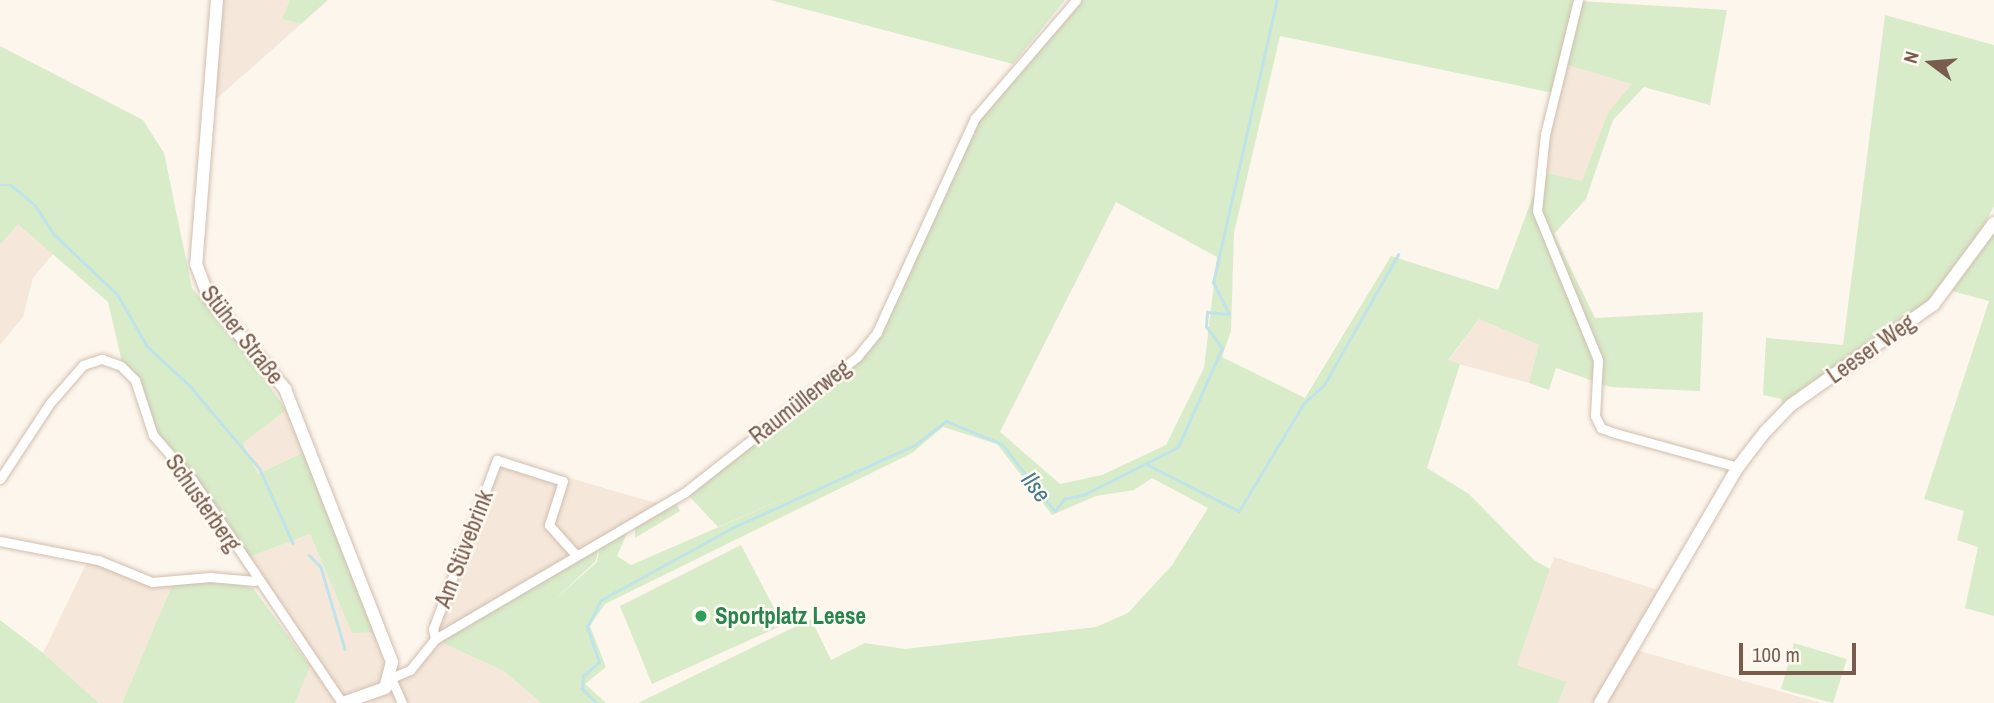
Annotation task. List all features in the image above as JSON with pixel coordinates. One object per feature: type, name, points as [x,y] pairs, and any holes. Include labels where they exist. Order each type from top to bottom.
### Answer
[{"type":"main road","name":"Stüher Straße","points":[[217,0],[196,264],[200,283],[285,390],[392,662],[391,678]]},
{"type":"main road","name":"Leeser Weg","points":[[1600,703],[1738,467],[1791,405],[1933,305],[1994,223]]},
{"type":"main road","points":[[343,703],[375,694],[391,678]]},
{"type":"street","name":"Raumüllerweg","points":[[391,678],[410,670],[435,639],[684,492],[857,357],[877,332],[969,128],[1076,0]]},
{"type":"street","points":[[1578,0],[1545,134],[1536,211],[1559,275],[1591,336],[1600,381],[1595,416],[1601,428],[1738,467]]},
{"type":"street","name":"Schusterberg","points":[[0,479],[50,403],[83,365],[113,362],[135,380],[153,435],[193,481],[255,581],[343,703]]},
{"type":"street","name":"Am Stüvebrink","points":[[435,639],[433,629],[498,460],[563,481],[549,525],[576,555]]},
{"type":"street","points":[[0,541],[98,560],[152,582],[210,576],[255,581]]},
{"type":"street","points":[[391,678],[402,703]]},
{"type":"shaded area","points":[[220,0],[290,0],[282,19],[301,24],[213,102]]},
{"type":"shaded area","points":[[1567,65],[1633,84],[1608,112],[1582,182],[1542,172]]},
{"type":"shaded area","points":[[18,223],[53,254],[33,278],[23,317],[0,345],[0,245]]},
{"type":"shaded area","points":[[1479,319],[1540,345],[1529,383],[1448,361]]},
{"type":"shaded area","points":[[286,410],[304,452],[258,474],[243,442]]},
{"type":"shaded area","points":[[501,458],[659,504],[442,633],[436,629]]},
{"type":"shaded area","points":[[310,534],[352,632],[376,632],[390,690],[438,641],[504,671],[541,703],[295,703],[311,654],[249,557]]},
{"type":"shaded area","points":[[1554,557],[1658,590],[1626,647],[1821,703],[1558,703],[1567,683],[1517,665]]},
{"type":"shaded area","points":[[88,560],[173,583],[122,703],[99,703],[43,653]]},
{"type":"green space","points":[[290,0],[328,0],[301,24],[282,19]]},
{"type":"green space","points":[[770,0],[1065,0],[1013,64]]},
{"type":"green space","points":[[1080,0],[1576,0],[1553,93],[1280,36],[1234,233],[1231,331],[1222,357],[1305,398],[1391,256],[1498,290],[1542,172],[1582,181],[1608,112],[1632,84],[1567,65],[1579,1],[1727,10],[1710,105],[1644,87],[1613,120],[1586,199],[1554,234],[1595,318],[1703,312],[1700,391],[1610,387],[1556,368],[1549,390],[1529,383],[1539,345],[1479,319],[1448,360],[1460,364],[1427,468],[1469,494],[1534,560],[1550,569],[1517,665],[1567,682],[1558,703],[638,703],[811,619],[831,660],[865,643],[905,649],[1096,627],[1128,613],[1172,565],[1208,508],[1152,478],[1134,490],[1096,496],[1052,515],[997,444],[943,427],[912,453],[605,604],[590,626],[606,667],[585,684],[606,703],[541,703],[504,671],[438,641],[598,549],[596,561],[551,603],[597,562],[600,546],[627,533],[617,556],[631,565],[807,489],[718,527],[687,494],[859,360],[972,128]],"holes":[[[1116,202],[1217,257],[1204,368],[1166,445],[1102,475],[1060,484],[1000,432]]]},
{"type":"green space","points":[[1885,15],[1994,45],[1994,206],[1968,255],[1935,296],[1783,407],[1781,399],[1763,395],[1766,338],[1843,345]]},
{"type":"green space","points":[[0,46],[143,120],[164,153],[192,288],[249,356],[286,410],[243,443],[258,474],[304,452],[376,632],[352,633],[310,534],[249,557],[158,436],[138,378],[122,362],[108,302],[18,224],[0,245]]},
{"type":"green space","points":[[1994,231],[1994,616],[1965,608],[1978,547],[1957,540],[1964,511],[1924,499],[1989,301],[1952,291]]},
{"type":"green space","points":[[676,502],[680,511],[635,538],[635,527]]},
{"type":"green space","name":"Sportplatz Leese","points":[[741,545],[783,625],[652,684],[620,606]]},
{"type":"green space","points":[[228,581],[253,588],[310,666],[295,703],[122,703],[173,583]]},
{"type":"green space","points":[[0,620],[43,653],[99,703],[0,703]]},
{"type":"green space","points":[[1794,643],[1847,659],[1833,703],[1781,689]]},
{"type":"waterway","name":"Ilse","points":[[596,703],[582,689],[583,676],[599,662],[587,627],[601,600],[732,528],[915,445],[946,421],[1002,444],[1055,511],[1064,499],[1085,494],[1178,447],[1222,348],[1206,327],[1207,312],[1229,314],[1213,283],[1277,0]]},
{"type":"waterway","points":[[0,185],[11,185],[35,205],[54,234],[118,295],[147,346],[191,387],[260,469],[293,543]]},
{"type":"waterway","points":[[1148,465],[1239,511],[1304,403],[1324,385],[1398,255]]},
{"type":"waterway","points":[[309,555],[321,567],[345,649]]},
{"type":"place","name":"Sportplatz Leese","points":[[701,616]]}]
